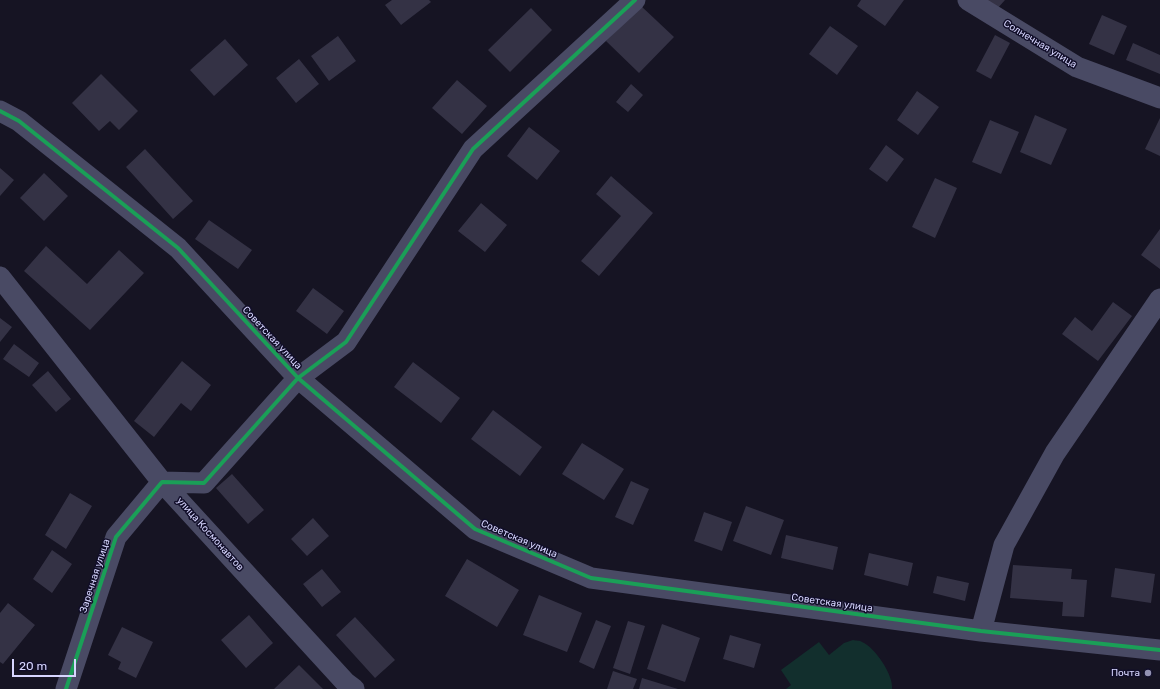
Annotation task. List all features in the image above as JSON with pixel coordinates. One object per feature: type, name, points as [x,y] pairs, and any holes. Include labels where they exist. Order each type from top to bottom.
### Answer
[{"type":"street","points":[[162,482],[204,483],[298,378],[346,342],[473,149],[635,0]]},
{"type":"street","name":"Солнечная улица","points":[[968,0],[1077,67],[1160,98]]},
{"type":"street","name":"Советская улица","points":[[0,111],[19,121],[178,248],[298,378],[475,529],[591,578],[981,631],[1160,650]]},
{"type":"street","name":"улица Космонавтов","points":[[0,277],[162,482],[346,684],[354,689]]},
{"type":"street","points":[[981,631],[1004,545],[1007,539],[1055,452],[1160,299]]},
{"type":"street","name":"Заречная улица","points":[[66,689],[116,537],[162,482]]},
{"type":"green space","points":[[853,640],[860,641],[867,645],[883,662],[892,683],[892,689],[786,689],[791,685],[781,670],[819,642],[829,655],[844,643]]},
{"type":"building","points":[[392,0],[429,0],[431,2],[401,25],[385,5]]},
{"type":"building","points":[[861,0],[904,0],[885,26],[857,6]]},
{"type":"building","points":[[987,0],[1005,0],[997,9]]},
{"type":"building","points":[[640,5],[674,37],[639,73],[606,41]]},
{"type":"building","points":[[531,8],[552,30],[510,72],[488,50]]},
{"type":"building","points":[[1102,15],[1127,26],[1114,55],[1089,44]]},
{"type":"building","points":[[830,26],[858,46],[837,75],[809,54]]},
{"type":"building","points":[[995,35],[1010,43],[991,79],[976,71]]},
{"type":"building","points":[[338,36],[356,61],[329,81],[311,56]]},
{"type":"building","points":[[225,39],[248,65],[214,96],[190,70]]},
{"type":"building","points":[[1133,43],[1160,55],[1160,74],[1126,60]]},
{"type":"building","points":[[299,59],[319,84],[296,103],[276,78]]},
{"type":"building","points":[[101,74],[138,111],[119,130],[110,121],[99,131],[72,103]]},
{"type":"building","points":[[457,80],[487,106],[462,134],[432,108]]},
{"type":"building","points":[[631,84],[643,95],[628,112],[616,102]]},
{"type":"building","points":[[917,91],[939,107],[918,135],[897,120]]},
{"type":"building","points":[[1035,115],[1067,129],[1051,165],[1020,152]]},
{"type":"building","points":[[1160,118],[1160,156],[1145,149]]},
{"type":"building","points":[[990,120],[1019,132],[1001,174],[972,162]]},
{"type":"building","points":[[529,127],[560,151],[537,180],[507,156]]},
{"type":"building","points":[[886,145],[904,159],[887,182],[869,169]]},
{"type":"building","points":[[145,149],[193,201],[173,219],[126,167]]},
{"type":"building","points":[[0,168],[14,180],[0,196]]},
{"type":"building","points":[[44,173],[68,196],[44,221],[20,198]]},
{"type":"building","points":[[611,176],[653,213],[599,276],[581,261],[621,216],[596,194]]},
{"type":"building","points":[[935,178],[957,188],[935,238],[912,227]]},
{"type":"building","points":[[481,203],[507,225],[485,252],[458,231]]},
{"type":"building","points":[[209,220],[252,250],[238,269],[195,239]]},
{"type":"building","points":[[1160,229],[1160,269],[1141,255]]},
{"type":"building","points":[[46,246],[87,284],[119,250],[144,273],[90,330],[24,271]]},
{"type":"building","points":[[313,288],[344,311],[327,334],[296,311]]},
{"type":"building","points":[[1113,302],[1132,316],[1098,361],[1062,334],[1075,317],[1092,331]]},
{"type":"building","points":[[0,318],[12,327],[0,342]]},
{"type":"building","points":[[14,344],[39,363],[29,377],[3,359]]},
{"type":"building","points":[[182,361],[211,385],[191,411],[181,403],[154,437],[134,421]]},
{"type":"building","points":[[413,362],[460,398],[441,423],[394,387]]},
{"type":"building","points":[[48,371],[71,399],[56,412],[32,385]]},
{"type":"building","points":[[493,410],[542,447],[520,476],[471,439]]},
{"type":"building","points":[[582,443],[624,469],[604,500],[562,474]]},
{"type":"building","points":[[232,474],[264,510],[248,524],[216,488]]},
{"type":"building","points":[[631,481],[649,489],[633,525],[615,517]]},
{"type":"building","points":[[70,493],[92,506],[66,549],[45,535]]},
{"type":"building","points":[[746,506],[784,520],[771,555],[733,541]]},
{"type":"building","points":[[704,512],[732,522],[722,551],[694,541]]},
{"type":"building","points":[[313,518],[329,536],[307,556],[291,539]]},
{"type":"building","points":[[786,535],[838,547],[833,570],[781,558]]},
{"type":"building","points":[[52,550],[72,564],[52,593],[33,579]]},
{"type":"building","points":[[869,553],[913,563],[908,586],[864,575]]},
{"type":"building","points":[[467,559],[519,590],[497,627],[445,596]]},
{"type":"building","points":[[1013,565],[1072,569],[1071,579],[1087,580],[1084,617],[1062,616],[1063,602],[1010,598]]},
{"type":"building","points":[[1115,568],[1155,574],[1151,603],[1111,597]]},
{"type":"building","points":[[322,569],[341,592],[322,607],[303,584]]},
{"type":"building","points":[[937,576],[969,583],[965,601],[933,593]]},
{"type":"building","points":[[539,595],[582,613],[567,652],[523,635]]},
{"type":"building","points":[[8,603],[35,625],[3,664],[0,662],[0,613]]},
{"type":"building","points":[[249,615],[273,643],[246,668],[221,640]]},
{"type":"building","points":[[355,617],[395,660],[375,678],[336,635]]},
{"type":"building","points":[[596,620],[611,626],[594,669],[579,662]]},
{"type":"building","points":[[628,621],[645,626],[630,674],[613,668]]},
{"type":"building","points":[[662,624],[700,638],[685,682],[647,669]]},
{"type":"building","points":[[122,627],[153,642],[136,678],[118,669],[121,662],[108,655]]},
{"type":"building","points":[[730,635],[761,644],[754,668],[723,659]]},
{"type":"building","points":[[299,665],[323,689],[274,689]]},
{"type":"building","points":[[613,671],[637,679],[633,689],[607,689]]},
{"type":"building","points":[[642,678],[678,689],[639,689]]},
{"type":"cycle path","points":[[66,689],[116,537],[162,482],[204,483],[298,378],[346,342],[473,149],[635,0]]},
{"type":"cycle path","points":[[0,111],[19,121],[178,248],[298,378],[475,529],[591,578],[981,631],[1160,650]]},
{"type":"place","name":"Почта","points":[[1148,673]]}]
